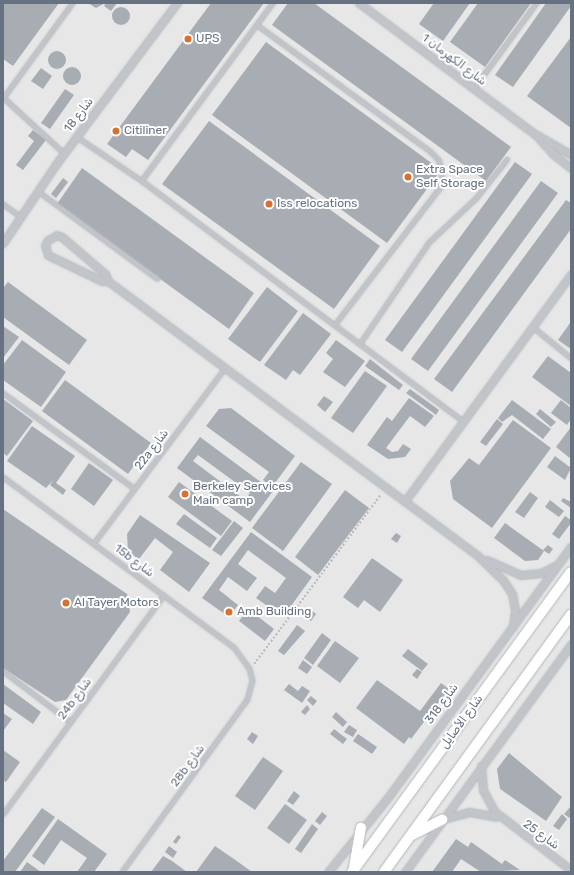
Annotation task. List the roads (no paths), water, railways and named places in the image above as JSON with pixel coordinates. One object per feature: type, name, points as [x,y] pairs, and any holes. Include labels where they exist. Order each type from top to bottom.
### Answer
[{"type":"main road","name":"شارع الأصايل","points":[[353,872],[571,572]]},
{"type":"main road","name":"شارع الأصايل","points":[[384,872],[571,615]]},
{"type":"main road","points":[[410,836],[442,820]]},
{"type":"main road","points":[[353,872],[361,828]]},
{"type":"street","name":"شارع 18","points":[[3,243],[22,218],[64,153],[177,3]]},
{"type":"street","name":"شارع الكهرمان 1","points":[[359,3],[536,135],[571,155]]},
{"type":"street","name":"شارع الكهرمان 1","points":[[536,135],[553,154],[571,168]]},
{"type":"street","points":[[108,281],[103,282],[52,258],[45,250],[48,240],[57,235],[62,237],[107,276],[108,281],[226,367],[479,557],[503,580],[512,594],[515,610],[513,626]]},
{"type":"street","points":[[405,501],[571,274]]},
{"type":"street","name":"شارع 318","points":[[328,872],[361,828],[389,796],[571,546]]},
{"type":"street","points":[[479,557],[521,575],[541,573],[559,563]]},
{"type":"street","points":[[405,872],[571,644]]},
{"type":"street","name":"شارع 25","points":[[481,766],[481,782],[485,797],[499,817],[571,870]]},
{"type":"street","name":"شارع 25","points":[[442,820],[470,812],[499,817]]},
{"type":"lane","points":[[64,153],[4,98],[72,3]]},
{"type":"lane","points":[[142,181],[273,3]]},
{"type":"lane","points":[[474,89],[537,3]]},
{"type":"lane","points":[[257,25],[430,152],[439,160],[443,171],[441,188],[336,325]]},
{"type":"lane","points":[[77,136],[142,181],[464,421]]},
{"type":"lane","points":[[361,343],[430,242],[476,199],[507,160]]},
{"type":"lane","points":[[39,192],[158,279]]},
{"type":"lane","points":[[3,204],[22,218]]},
{"type":"lane","points":[[532,327],[571,358]]},
{"type":"lane","name":"22a شارع","points":[[94,544],[226,367]]},
{"type":"lane","points":[[3,394],[135,489]]},
{"type":"lane","name":"15b شارع","points":[[3,477],[234,647],[250,667]]},
{"type":"lane","name":"24b شارع","points":[[3,815],[164,596]]},
{"type":"lane","name":"28b شارع","points":[[123,872],[248,700],[253,681],[250,667]]},
{"type":"lane","points":[[3,671],[71,722]]},
{"type":"place","name":"UPS","points":[[188,39]]},
{"type":"place","name":"Citiliner","points":[[116,131]]},
{"type":"place","name":"Extra Space Self Storage","points":[[408,177]]},
{"type":"place","name":"Iss relocations","points":[[269,204]]},
{"type":"place","name":"Berkeley Services Main camp","points":[[185,494]]},
{"type":"place","name":"Al Tayer Motors","points":[[66,603]]},
{"type":"place","name":"Amb Building","points":[[229,612]]}]
